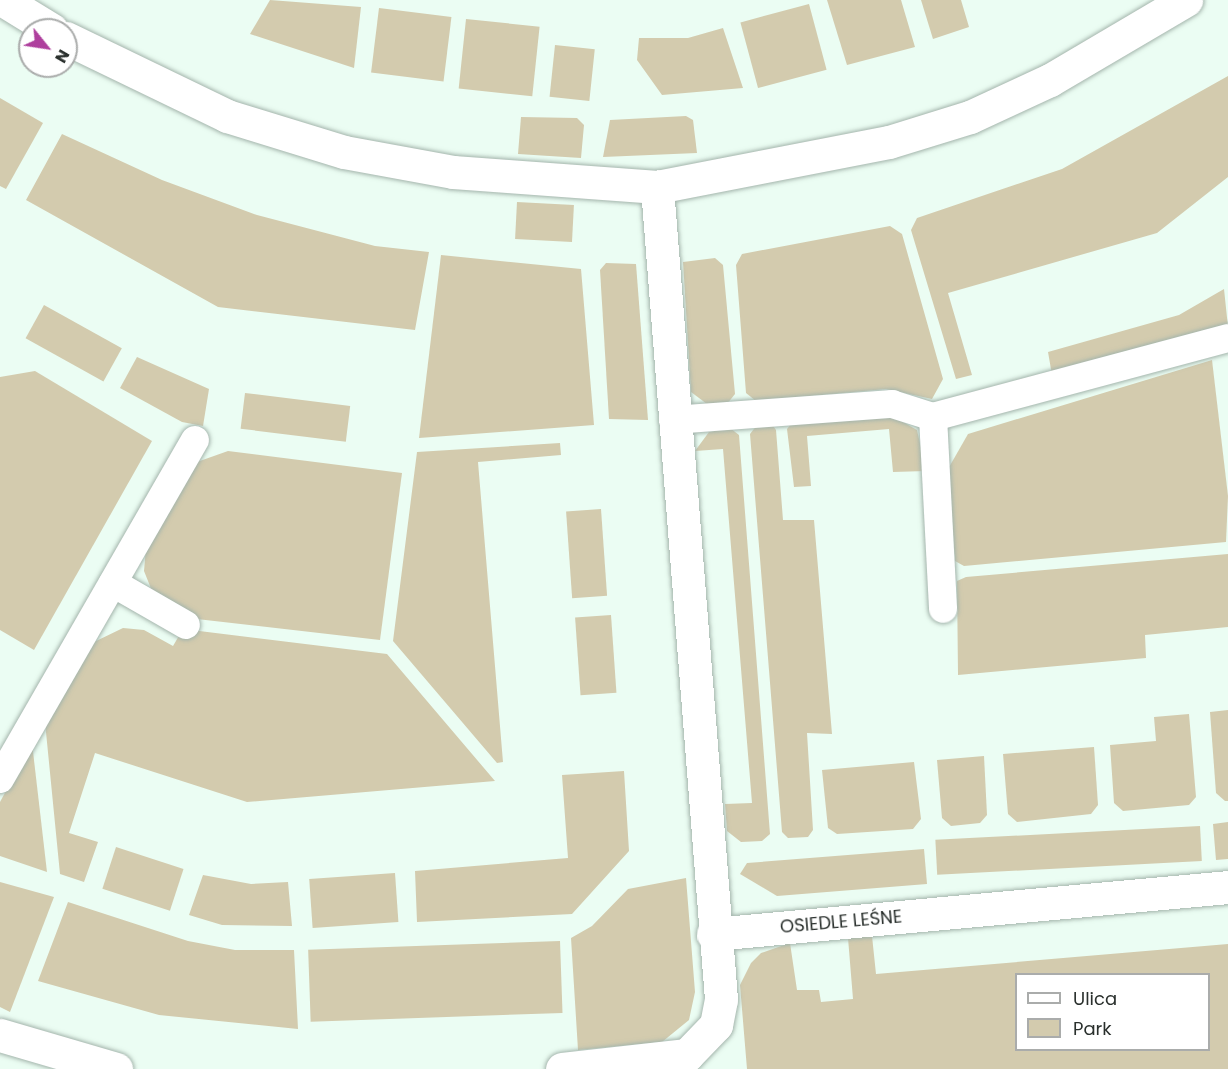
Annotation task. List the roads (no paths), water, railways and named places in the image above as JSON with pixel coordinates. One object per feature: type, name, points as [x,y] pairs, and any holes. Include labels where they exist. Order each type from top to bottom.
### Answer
[{"type":"street","points":[[3,0],[32,18]]},
{"type":"street","points":[[78,44],[227,116],[344,152],[453,172],[657,187],[889,142],[970,117],[1050,80],[1186,0]]},
{"type":"street","points":[[562,1069],[661,1061],[687,1055],[704,1043],[716,1025],[721,999],[713,934],[657,187]]},
{"type":"street","name":"OSIEDLE LEŚNE","points":[[713,934],[1228,887]]},
{"type":"street","points":[[0,1035],[116,1069]]},
{"type":"lane","points":[[673,420],[892,404],[933,417],[1228,338]]},
{"type":"lane","points":[[933,417],[944,609]]},
{"type":"lane","points":[[0,779],[195,440]]},
{"type":"lane","points":[[113,583],[186,625]]}]
